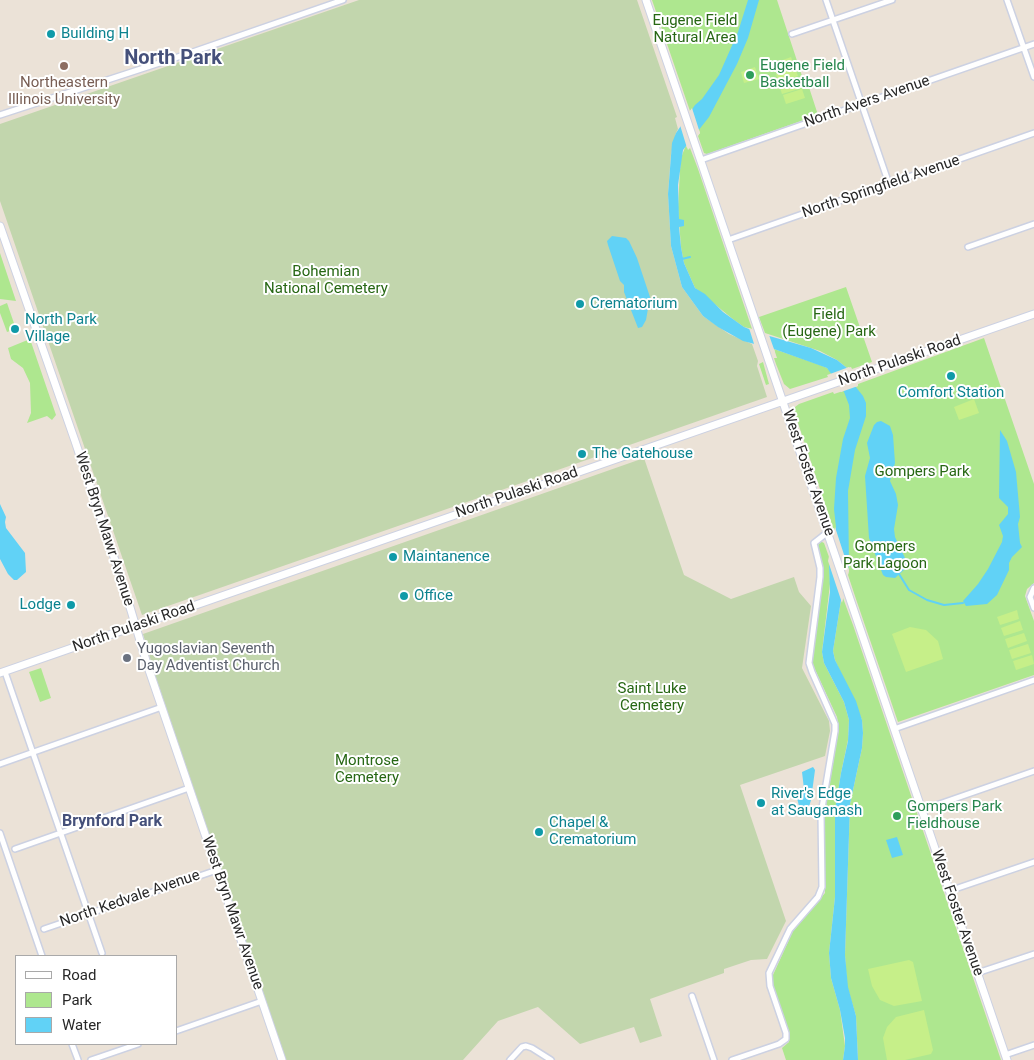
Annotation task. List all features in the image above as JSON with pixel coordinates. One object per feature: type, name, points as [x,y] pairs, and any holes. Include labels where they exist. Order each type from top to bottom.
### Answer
[{"type":"main road","name":"West Foster Avenue","points":[[646,0],[1006,1058]]},
{"type":"main road","name":"West Bryn Mawr Avenue","points":[[0,226],[78,451],[189,788],[282,1060]]},
{"type":"main road","name":"North Pulaski Road","points":[[2,672],[1034,314]]},
{"type":"street","points":[[0,116],[58,98],[343,0]]},
{"type":"street","points":[[826,0],[889,184]]},
{"type":"street","points":[[792,34],[892,0]]},
{"type":"street","points":[[1007,0],[1034,77]]},
{"type":"street","name":"North Avers Avenue","points":[[701,160],[1034,44]]},
{"type":"street","name":"North Springfield Avenue","points":[[728,240],[1034,134]]},
{"type":"street","points":[[968,247],[1034,224]]},
{"type":"street","points":[[732,1060],[779,1044],[786,1039],[786,1033],[770,986],[769,973],[790,929],[820,894],[822,887],[821,814],[835,724],[812,672],[810,662],[820,577],[820,568],[814,543],[828,532]]},
{"type":"street","points":[[1033,589],[1030,597],[1034,608]]},
{"type":"street","points":[[2,672],[33,752],[102,953]]},
{"type":"street","points":[[894,728],[1034,680]]},
{"type":"street","points":[[0,764],[162,707]]},
{"type":"street","points":[[922,810],[1034,770]]},
{"type":"street","points":[[15,849],[189,788]]},
{"type":"street","points":[[0,833],[42,955]]},
{"type":"street","points":[[949,891],[1034,862]]},
{"type":"street","name":"North Kedvale Avenue","points":[[44,929],[217,870]]},
{"type":"street","points":[[977,973],[1034,954]]},
{"type":"street","points":[[692,996],[714,1060]]},
{"type":"street","points":[[178,1030],[262,1001]]},
{"type":"street","points":[[72,1045],[78,1060]]},
{"type":"street","points":[[91,1060],[135,1045]]},
{"type":"street","points":[[1006,1058],[1034,1045]]},
{"type":"street","points":[[510,1060],[526,1046],[551,1060]]},
{"type":"green space","name":"Bohemian National Cemetery","points":[[359,0],[637,0],[677,117],[675,118],[678,129],[671,154],[668,194],[671,246],[682,287],[703,316],[729,334],[752,344],[767,397],[142,615],[0,201],[0,124]]},
{"type":"green space","name":"Eugene Field Natural Area","points":[[652,0],[777,0],[802,76],[805,75],[818,115],[707,154],[704,153],[692,109],[690,111]]},
{"type":"green space","points":[[791,57],[794,66],[775,72],[772,64]]},
{"type":"green space","name":"Eugene Field Basketball","points":[[755,67],[759,79],[744,83],[741,72]]},
{"type":"green space","points":[[795,67],[798,76],[779,83],[776,74]]},
{"type":"green space","points":[[798,79],[802,88],[782,94],[779,85]]},
{"type":"green space","points":[[802,89],[805,98],[786,104],[783,95]]},
{"type":"green space","name":"Field (Eugene) Park","points":[[686,145],[688,150],[690,148],[698,169],[752,329],[744,327],[734,320],[695,288],[684,263],[678,208],[681,158]]},
{"type":"green space","points":[[0,253],[16,301],[0,299]]},
{"type":"green space","name":"Field (Eugene) Park","points":[[846,287],[872,362],[852,369],[851,367],[847,368],[820,351],[765,333],[759,317]]},
{"type":"green space","points":[[7,303],[16,329],[7,332],[0,313],[0,306]]},
{"type":"green space","name":"Gompers Park","points":[[984,338],[1034,484],[1034,583],[1027,589],[1025,596],[1034,621],[1034,675],[898,722],[848,575],[849,570],[835,528],[834,531],[794,411],[795,407],[799,404],[833,392],[834,394],[858,386],[858,384]]},
{"type":"green space","points":[[30,339],[56,415],[52,420],[47,416],[27,423],[31,413],[30,383],[23,368],[11,359],[8,348]]},
{"type":"green space","name":"Field (Eugene) Park","points":[[774,349],[820,365],[833,373],[827,375],[828,377],[790,389],[784,384],[776,364],[774,358],[777,358]]},
{"type":"green space","points":[[763,362],[769,384],[766,385],[759,364]]},
{"type":"green space","points":[[974,399],[979,413],[959,420],[954,407]]},
{"type":"green space","points":[[644,458],[684,575],[731,599],[794,577],[799,592],[811,606],[802,668],[829,721],[830,731],[825,756],[740,785],[786,921],[767,959],[751,960],[724,969],[724,973],[650,999],[662,1036],[640,1043],[634,1027],[580,1044],[538,1007],[498,1021],[463,1060],[286,1060],[156,678],[143,634]]},
{"type":"green space","points":[[820,541],[824,543],[829,557],[830,584],[822,652],[824,663],[844,702],[849,720],[848,740],[835,810],[835,897],[829,953],[831,978],[840,1010],[845,1046],[843,1060],[786,1060],[782,1048],[789,1042],[789,1037],[773,986],[773,975],[793,931],[825,893],[824,817],[839,728],[837,717],[813,665],[824,571],[818,546]]},
{"type":"green space","points":[[843,598],[1001,1060],[858,1060],[856,1016],[847,986],[845,955],[850,804],[862,748],[863,733],[862,720],[835,660],[833,651],[841,600],[842,602]]},
{"type":"green space","points":[[1017,610],[1019,619],[1000,625],[997,617]]},
{"type":"green space","points":[[1020,621],[1023,630],[1004,636],[1001,628]]},
{"type":"green space","points":[[910,627],[926,630],[938,641],[943,659],[906,672],[892,634]]},
{"type":"green space","points":[[1024,633],[1027,641],[1008,648],[1005,639]]},
{"type":"green space","points":[[1028,644],[1031,653],[1012,659],[1009,650]]},
{"type":"green space","points":[[1032,655],[1034,664],[1016,670],[1013,661]]},
{"type":"green space","points":[[41,668],[51,698],[40,702],[29,672]]},
{"type":"green space","points":[[909,960],[913,962],[922,1001],[894,1006],[880,1000],[872,986],[868,969]]},
{"type":"green space","points":[[924,1010],[933,1050],[931,1054],[905,1060],[887,1060],[883,1038],[887,1027],[896,1017]]},
{"type":"water","points":[[748,0],[759,0],[748,38],[737,64],[709,117],[683,150],[678,185],[679,219],[684,220],[684,226],[679,227],[681,247],[684,263],[695,288],[705,294],[723,312],[744,327],[811,348],[837,360],[847,368],[851,381],[866,403],[866,416],[855,450],[848,491],[849,565],[833,651],[835,660],[856,701],[862,720],[863,733],[862,748],[850,804],[845,955],[848,987],[856,1016],[858,1060],[843,1060],[845,1038],[831,978],[829,953],[835,897],[835,810],[848,741],[849,720],[844,702],[824,663],[822,652],[830,592],[829,564],[836,527],[834,509],[836,478],[843,439],[850,418],[849,405],[844,392],[827,368],[774,349],[743,341],[703,316],[682,287],[671,246],[668,194],[672,143],[676,133],[695,105],[702,99],[719,75],[738,32]]},
{"type":"water","points":[[612,236],[626,238],[629,241],[637,258],[650,297],[646,320],[642,327],[638,328],[608,245],[607,241]]},
{"type":"water","points":[[881,421],[890,426],[893,435],[895,463],[890,481],[896,494],[898,505],[894,529],[895,537],[906,564],[905,569],[895,578],[883,575],[869,538],[865,476],[870,458],[867,443],[874,425]]},
{"type":"water","points":[[1000,430],[1007,441],[1016,472],[1020,517],[1018,524],[1022,547],[1012,557],[1009,563],[1009,570],[997,595],[987,604],[966,606],[963,601],[988,569],[1002,542],[1003,536],[999,525],[1008,514],[1008,507],[999,498]]},
{"type":"water","points":[[0,504],[6,517],[6,528],[25,553],[26,572],[17,580],[14,580],[8,574],[0,559]]},
{"type":"water","points":[[813,767],[815,770],[811,800],[809,807],[804,809],[799,806],[797,798],[804,789],[802,772]]},
{"type":"water","points":[[897,837],[903,855],[892,858],[886,840]]},
{"type":"pier","points":[[692,108],[700,133],[687,148],[680,125]]},
{"type":"pier","points":[[749,328],[769,335],[775,352],[755,347]]},
{"type":"pier","points":[[849,367],[858,386],[841,392],[830,374]]},
{"type":"pier","points":[[835,527],[849,570],[842,603],[828,561]]},
{"type":"waterway","points":[[682,259],[690,257]]},
{"type":"waterway","points":[[899,574],[909,590],[927,600],[944,605],[963,603]]},
{"type":"place","name":"Building H","points":[[51,34]]},
{"type":"place","name":"Northeastern Illinois University","points":[[64,66]]},
{"type":"place","name":"Eugene Field Basketball","points":[[750,75]]},
{"type":"place","name":"Crematorium","points":[[580,304]]},
{"type":"place","name":"North Park Village","points":[[15,329]]},
{"type":"place","name":"Comfort Station","points":[[951,376]]},
{"type":"place","name":"The Gatehouse","points":[[582,454]]},
{"type":"place","name":"Maintanence","points":[[393,557]]},
{"type":"place","name":"Office","points":[[404,596]]},
{"type":"place","name":"Lodge","points":[[71,605]]},
{"type":"place","name":"Yugoslavian Seventh Day Adventist Church","points":[[127,658]]},
{"type":"place","name":"River's Edge at Sauganash","points":[[761,803]]},
{"type":"place","name":"Gompers Park Fieldhouse","points":[[897,816]]},
{"type":"place","name":"Chapel & Crematorium","points":[[539,832]]},
{"type":"district","name":"North Park","points":[[173,59]]},
{"type":"district","name":"Brynford Park","points":[[112,822]]},
{"type":"park label","name":"Gompers Park Lagoon","points":[[885,556]]},
{"type":"park label","name":"Saint Luke Cemetery","points":[[652,698]]},
{"type":"park label","name":"Montrose Cemetery","points":[[367,770]]}]
